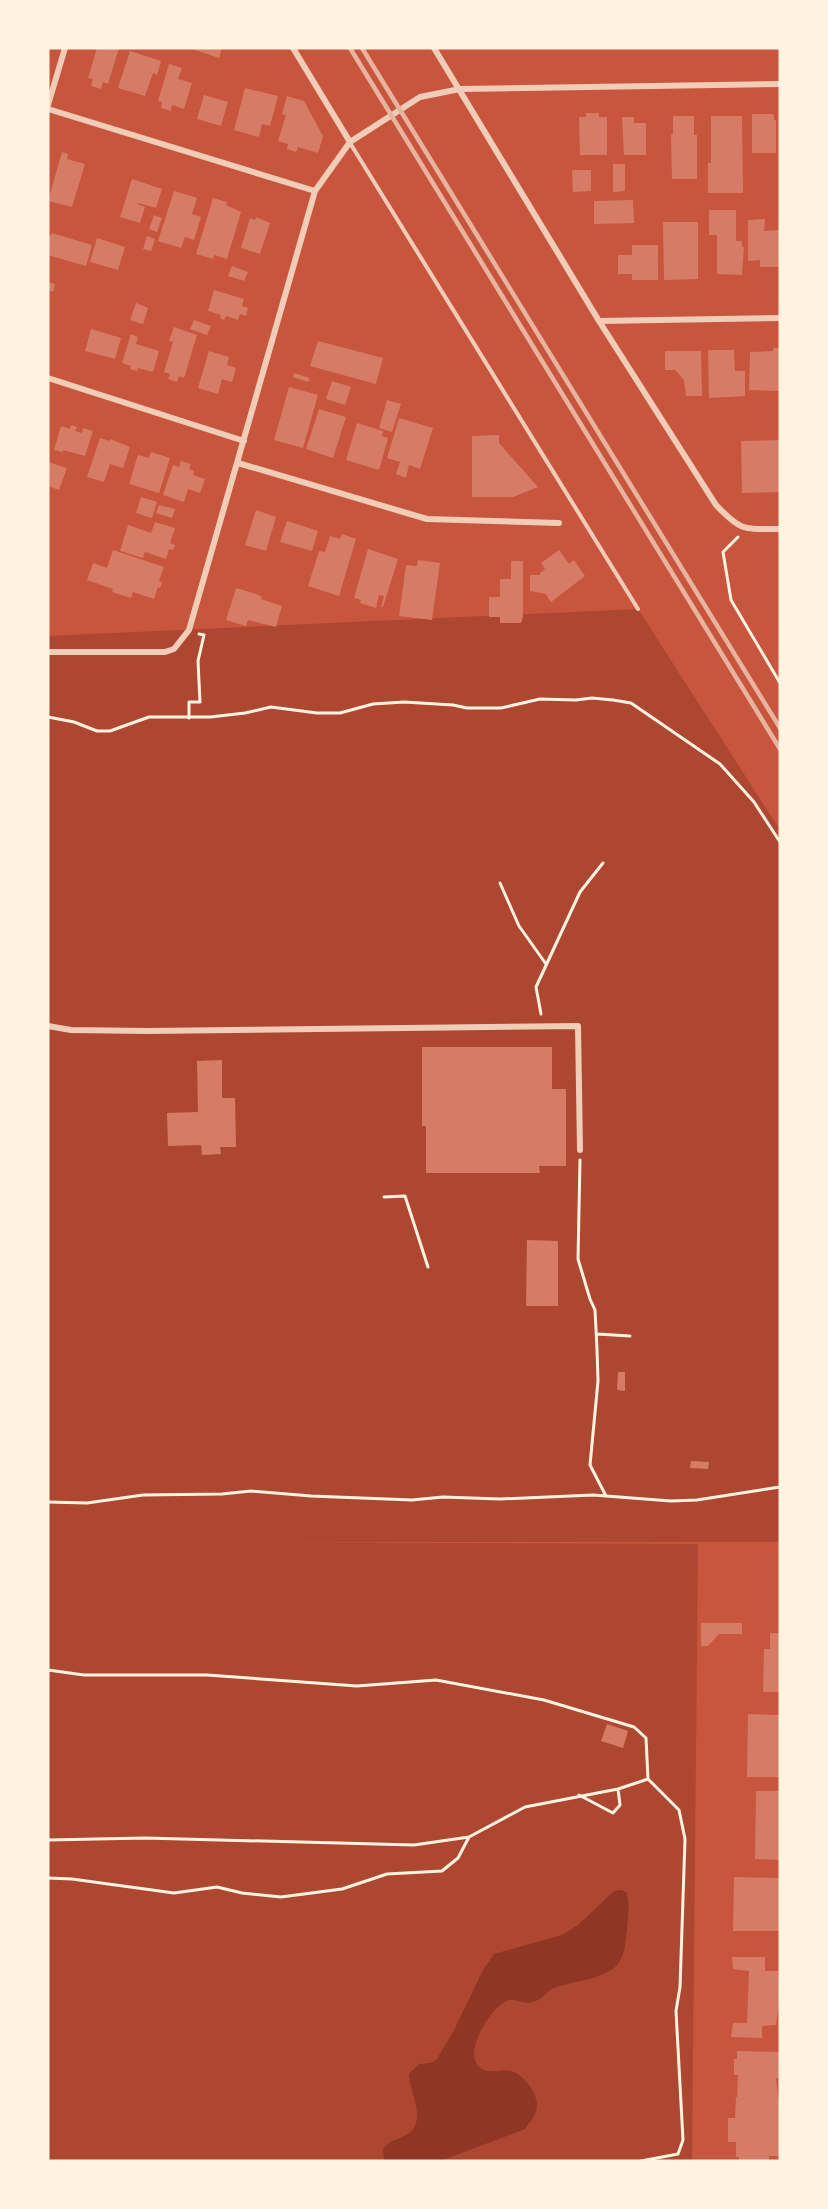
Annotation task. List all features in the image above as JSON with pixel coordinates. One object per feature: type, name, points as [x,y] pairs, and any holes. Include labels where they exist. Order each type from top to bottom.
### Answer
[{"type":"street","points":[[48,105],[65,48]]},
{"type":"street","points":[[293,48],[350,142]]},
{"type":"street","points":[[434,48],[599,321],[716,505],[733,522],[745,529],[780,529]]},
{"type":"street","points":[[48,652],[165,652],[174,649],[189,630],[315,191],[350,142],[420,97],[460,89],[780,84]]},
{"type":"street","points":[[48,110],[315,191]]},
{"type":"street","points":[[599,321],[780,318]]},
{"type":"street","points":[[48,378],[244,441]]},
{"type":"street","points":[[238,463],[427,519],[560,523]]},
{"type":"street","points":[[48,1026],[71,1030],[147,1032],[578,1026],[580,1150]]},
{"type":"lane","points":[[350,142],[638,609]]},
{"type":"path","points":[[745,529],[723,552],[731,600],[780,683]]},
{"type":"path","points":[[189,630],[204,635],[198,661],[200,702],[189,702],[189,718]]},
{"type":"path","points":[[48,717],[74,722],[97,731],[120,728],[149,717],[189,718],[245,713],[271,706],[317,713],[340,713],[373,704],[404,702],[467,708],[501,708],[540,699],[592,698],[631,704],[720,764],[754,802],[780,842]]},
{"type":"path","points":[[544,1025],[536,987],[580,892],[603,863]]},
{"type":"path","points":[[500,883],[519,926],[546,964]]},
{"type":"path","points":[[580,1150],[578,1259],[595,1310],[597,1334],[598,1381],[590,1465],[606,1496]]},
{"type":"path","points":[[384,1197],[405,1196],[428,1267]]},
{"type":"path","points":[[597,1334],[630,1335]]},
{"type":"path","points":[[48,1502],[87,1503],[143,1495],[222,1494],[251,1491],[412,1500],[443,1497],[500,1499],[593,1495],[697,1500],[780,1487]]},
{"type":"path","points":[[48,1670],[84,1675],[207,1675],[357,1686],[436,1680],[544,1700],[634,1727],[646,1738],[648,1779],[679,1810],[686,1839],[680,1987],[676,2011],[683,2140],[678,2154],[641,2161]]},
{"type":"path","points":[[48,1840],[145,1838],[414,1845],[469,1837],[525,1807],[618,1789],[648,1779]]},
{"type":"path","points":[[579,1795],[613,1812],[620,1805],[618,1789]]},
{"type":"path","points":[[48,1878],[72,1879],[174,1893],[217,1887],[242,1893],[281,1897],[342,1889],[387,1874],[442,1870],[458,1858],[469,1837]]},
{"type":"shaded area","points":[[638,609],[780,830],[780,1542],[247,1542],[698,1544],[692,2161],[48,2161],[48,636]]},
{"type":"shaded area","points":[[622,1890],[627,1893],[628,1916],[623,1953],[615,1967],[600,1976],[554,1988],[536,2001],[529,2003],[507,2001],[490,2015],[477,2040],[474,2058],[477,2065],[487,2071],[516,2073],[532,2089],[537,2109],[525,2129],[440,2161],[384,2161],[385,2146],[406,2135],[416,2123],[416,2106],[409,2074],[419,2064],[431,2063],[437,2059],[483,1970],[494,1954],[562,1935],[578,1925],[614,1891]]},
{"type":"building","points":[[97,48],[119,48],[108,84],[103,82],[101,89],[91,86],[93,79],[88,78]]},
{"type":"building","points":[[190,48],[222,48],[219,58]]},
{"type":"building","points":[[130,51],[161,61],[157,75],[153,73],[145,96],[118,88]]},
{"type":"building","points":[[169,64],[182,68],[178,79],[192,83],[184,109],[172,105],[171,111],[161,108],[162,102],[158,101]]},
{"type":"building","points":[[245,88],[278,96],[270,126],[262,124],[259,137],[234,130]]},
{"type":"building","points":[[204,95],[228,102],[221,126],[197,119]]},
{"type":"building","points":[[287,96],[304,101],[323,136],[318,153],[298,147],[296,152],[287,149],[288,144],[278,141],[286,115],[282,114]]},
{"type":"building","points":[[586,113],[599,113],[599,117],[607,117],[607,155],[580,155],[579,117],[586,117]]},
{"type":"building","points":[[752,114],[774,114],[776,153],[752,153]]},
{"type":"building","points":[[673,116],[694,116],[694,135],[697,135],[697,179],[672,179]]},
{"type":"building","points":[[711,116],[742,116],[743,193],[708,193],[708,163],[711,163]]},
{"type":"building","points":[[622,117],[634,117],[634,123],[646,123],[646,155],[624,155]]},
{"type":"building","points":[[62,152],[68,154],[67,159],[85,164],[72,207],[48,201]]},
{"type":"building","points":[[613,164],[625,164],[625,191],[613,192]]},
{"type":"building","points":[[572,170],[591,170],[591,191],[573,192]]},
{"type":"building","points":[[132,179],[162,189],[156,208],[137,204],[145,207],[140,223],[120,217]]},
{"type":"building","points":[[174,191],[197,198],[192,214],[201,217],[194,240],[185,237],[181,248],[158,241]]},
{"type":"building","points":[[213,198],[227,202],[226,205],[241,212],[227,259],[214,255],[213,259],[196,254]]},
{"type":"building","points":[[633,200],[634,223],[594,224],[594,201]]},
{"type":"building","points":[[709,210],[736,210],[736,241],[742,241],[742,247],[744,247],[742,275],[717,274],[717,235],[709,235]]},
{"type":"building","points":[[154,215],[162,218],[157,232],[149,229]]},
{"type":"building","points":[[256,217],[270,223],[260,254],[241,248],[250,218],[255,220]]},
{"type":"building","points":[[765,219],[764,231],[780,230],[780,267],[760,267],[760,260],[748,261],[748,220]]},
{"type":"building","points":[[663,222],[698,222],[698,279],[664,280]]},
{"type":"building","points":[[52,233],[92,245],[86,266],[48,255],[48,238]]},
{"type":"building","points":[[147,236],[155,239],[151,251],[143,249]]},
{"type":"building","points":[[97,238],[125,247],[118,270],[90,262]]},
{"type":"building","points":[[632,245],[658,245],[658,280],[632,280],[632,274],[618,274],[618,255],[632,255]]},
{"type":"building","points":[[232,266],[248,272],[244,281],[228,276]]},
{"type":"building","points":[[48,282],[55,284],[53,292],[48,290]]},
{"type":"building","points":[[214,290],[244,299],[242,306],[248,308],[246,316],[240,314],[238,320],[226,316],[224,320],[220,318],[221,315],[208,311]]},
{"type":"building","points":[[136,303],[148,308],[143,324],[130,320]]},
{"type":"building","points":[[194,320],[211,326],[207,335],[190,329]]},
{"type":"building","points":[[174,327],[197,335],[184,378],[179,376],[177,382],[168,379],[170,374],[164,372],[173,342],[169,341]]},
{"type":"building","points":[[91,329],[121,338],[115,359],[85,351]]},
{"type":"building","points":[[131,334],[138,337],[136,344],[159,351],[153,372],[138,368],[137,371],[130,369],[131,366],[122,363]]},
{"type":"building","points":[[318,341],[383,358],[376,384],[310,366]]},
{"type":"building","points":[[773,348],[780,348],[780,391],[749,390],[750,352],[773,351]]},
{"type":"building","points":[[708,350],[734,350],[735,371],[745,371],[745,396],[709,398]]},
{"type":"building","points":[[209,351],[229,357],[227,365],[236,368],[232,382],[222,379],[218,394],[198,388]]},
{"type":"building","points":[[665,351],[701,351],[702,396],[686,396],[684,380],[675,370],[665,370]]},
{"type":"building","points":[[294,373],[310,378],[308,382],[293,377]]},
{"type":"building","points":[[332,381],[351,387],[345,405],[326,399]]},
{"type":"building","points":[[289,387],[318,395],[303,448],[274,440]]},
{"type":"building","points":[[387,400],[401,404],[392,432],[379,428]]},
{"type":"building","points":[[319,409],[346,417],[333,458],[306,449]]},
{"type":"building","points":[[399,418],[433,428],[420,469],[409,465],[406,478],[396,474],[400,462],[387,458]]},
{"type":"building","points":[[357,423],[383,431],[382,436],[388,438],[379,470],[346,460]]},
{"type":"building","points":[[71,425],[77,427],[75,431],[82,433],[83,428],[93,431],[85,456],[54,450],[61,426],[70,429]]},
{"type":"building","points":[[499,435],[499,443],[538,487],[513,497],[472,497],[472,436]]},
{"type":"building","points":[[100,438],[110,441],[110,439],[130,447],[123,468],[110,464],[104,482],[87,477]]},
{"type":"building","points":[[780,440],[780,492],[742,493],[741,441]]},
{"type":"building","points":[[151,452],[170,458],[159,493],[129,484],[138,455],[149,458]]},
{"type":"building","points":[[181,461],[191,464],[189,469],[194,471],[193,475],[205,479],[200,493],[188,489],[184,502],[163,495],[173,465],[179,467]]},
{"type":"building","points":[[48,462],[67,468],[59,490],[48,486]]},
{"type":"building","points":[[141,497],[157,502],[152,518],[136,513]]},
{"type":"building","points":[[159,505],[175,509],[172,518],[156,513]]},
{"type":"building","points":[[256,510],[276,517],[266,551],[245,545]]},
{"type":"building","points":[[287,521],[318,531],[312,551],[280,542]]},
{"type":"building","points":[[155,522],[175,528],[170,543],[175,545],[173,550],[169,549],[166,559],[145,552],[143,558],[120,551],[128,525],[151,533]]},
{"type":"building","points":[[342,534],[356,539],[339,596],[308,586],[319,551],[325,552],[330,536],[340,539]]},
{"type":"building","points":[[368,549],[398,559],[383,607],[381,607],[384,596],[379,595],[376,608],[360,603],[361,600],[354,598]]},
{"type":"building","points":[[113,550],[164,567],[159,581],[162,582],[154,599],[133,592],[131,598],[87,580],[93,563],[107,568]]},
{"type":"building","points":[[559,550],[569,564],[574,560],[585,576],[551,602],[546,594],[530,591],[530,575],[540,575],[545,569],[541,563]]},
{"type":"building","points":[[418,560],[440,563],[432,620],[399,616],[406,565],[417,566]]},
{"type":"building","points":[[511,561],[523,561],[523,617],[521,623],[500,623],[500,617],[489,617],[489,597],[500,597],[500,579],[511,579]]},
{"type":"building","points":[[236,588],[282,606],[276,627],[248,620],[246,626],[226,620]]},
{"type":"building","points":[[422,1047],[552,1047],[552,1089],[566,1089],[566,1166],[539,1166],[540,1173],[426,1173],[426,1126],[422,1126]]},
{"type":"building","points":[[222,1060],[222,1098],[235,1098],[236,1147],[220,1147],[221,1154],[202,1155],[201,1145],[168,1146],[167,1113],[198,1112],[197,1061]]},
{"type":"building","points":[[527,1240],[558,1241],[558,1306],[526,1306]]},
{"type":"building","points":[[618,1372],[625,1372],[625,1391],[617,1390]]},
{"type":"building","points":[[691,1461],[709,1462],[708,1469],[690,1468]]},
{"type":"building","points":[[701,1623],[742,1623],[742,1634],[719,1634],[708,1646],[701,1646]]},
{"type":"building","points":[[770,1633],[780,1633],[780,1692],[763,1692],[764,1649],[770,1649]]},
{"type":"building","points":[[748,1714],[780,1715],[780,1777],[747,1777]]},
{"type":"building","points":[[607,1724],[628,1731],[623,1748],[601,1741]]},
{"type":"building","points":[[756,1791],[780,1791],[780,1860],[755,1859]]},
{"type":"building","points":[[734,1877],[780,1878],[780,1931],[733,1931]]},
{"type":"building","points":[[732,1957],[765,1957],[765,1971],[778,1971],[780,2009],[778,2009],[776,2025],[762,2026],[762,2038],[731,2037],[733,2023],[747,2023],[749,1971],[733,1969]]},
{"type":"building","points":[[737,2051],[780,2052],[780,2078],[776,2078],[778,2098],[780,2098],[780,2156],[769,2156],[769,2161],[739,2161],[739,2157],[736,2157],[736,2142],[728,2142],[728,2118],[735,2118],[738,2075],[734,2075],[734,2059],[737,2059]]},
{"type":"railway","points":[[350,48],[780,749]]},
{"type":"railway","points":[[362,48],[780,728]]}]
